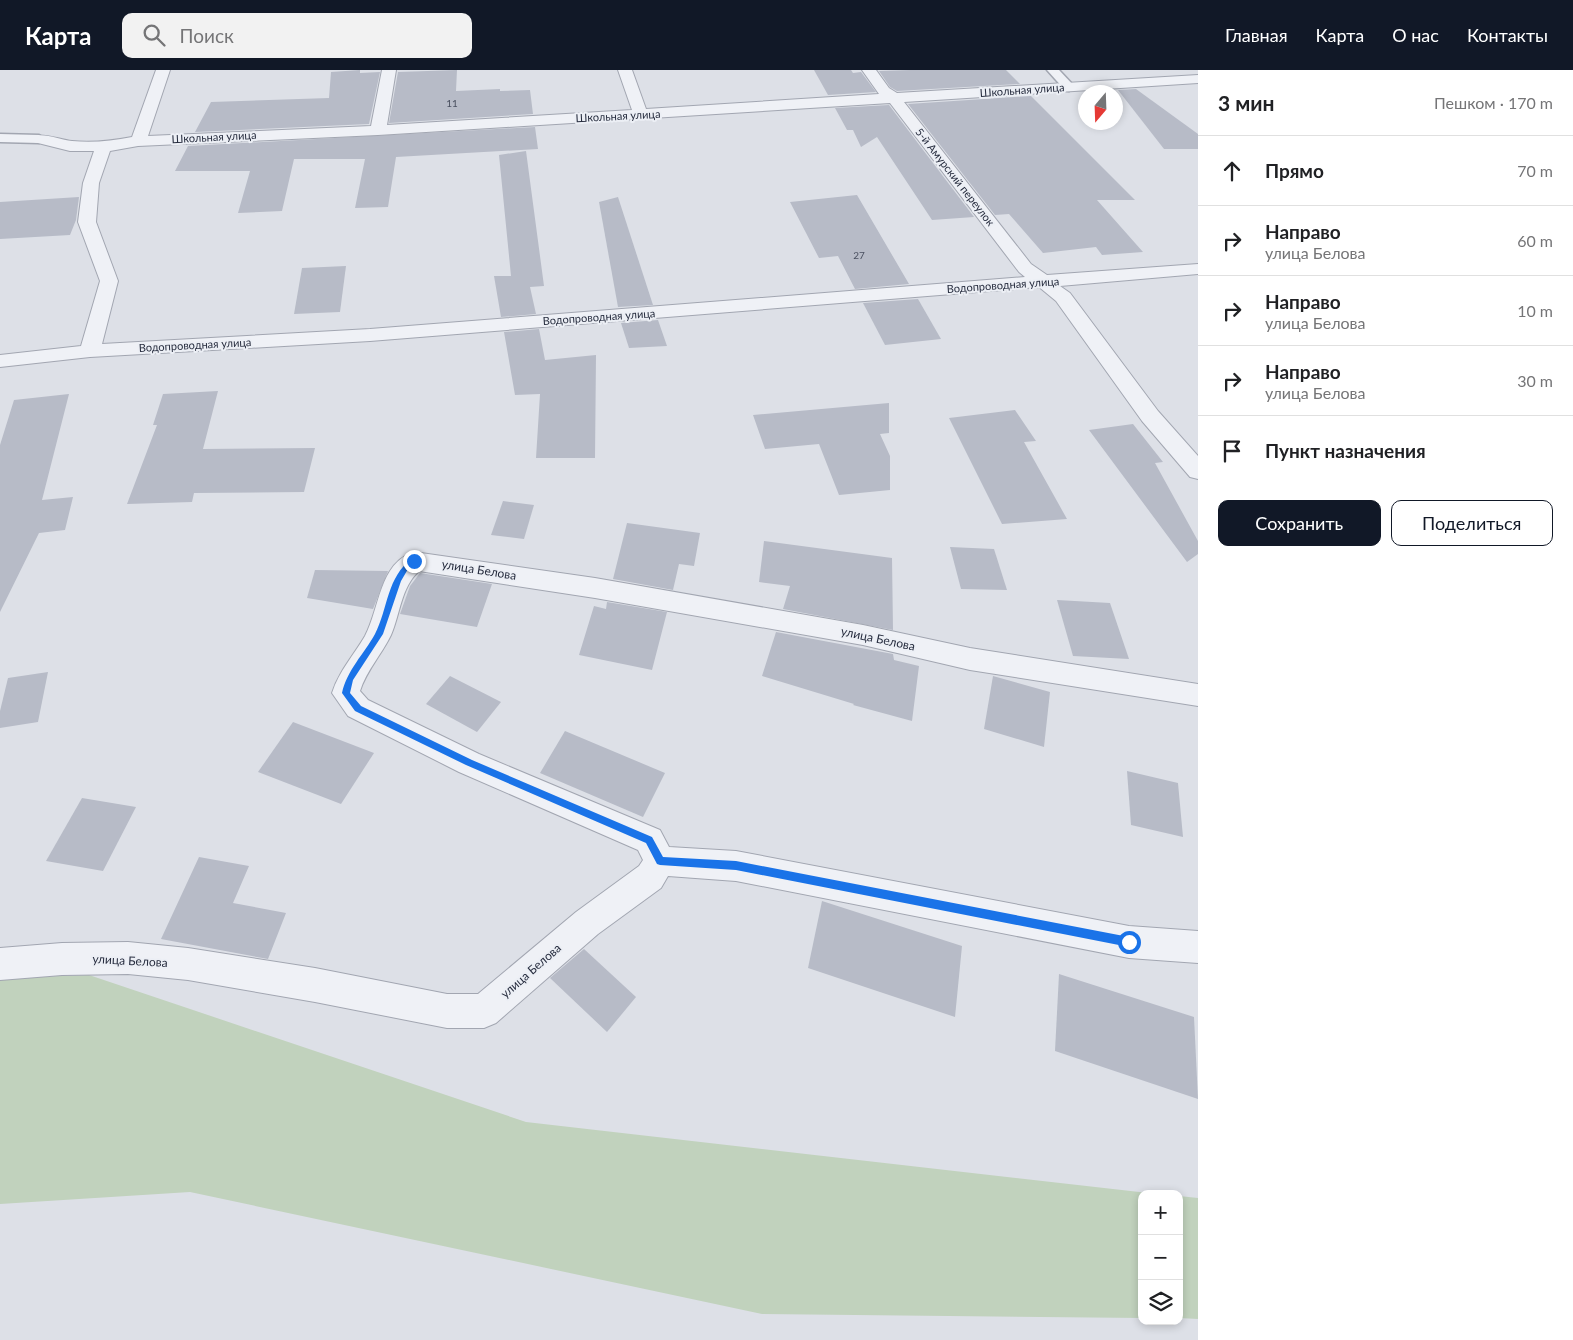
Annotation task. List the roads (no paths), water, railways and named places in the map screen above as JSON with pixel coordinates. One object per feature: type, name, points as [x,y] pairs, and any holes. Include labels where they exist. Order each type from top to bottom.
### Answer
[{"type":"street","points":[[138,140],[162,70]]},
{"type":"street","points":[[378,130],[389,70]]},
{"type":"street","points":[[625,70],[642,115]]},
{"type":"street","name":"5-й Амурский переулок","points":[[869,70],[884,91],[894,98],[1025,268],[1063,296],[1150,416],[1198,471]]},
{"type":"street","name":"Школьная улица","points":[[39,139],[70,146],[103,147],[138,140],[378,130],[642,115],[1069,87],[1181,81],[1195,85]]},
{"type":"street","points":[[90,351],[109,281],[86,222],[92,183],[103,147]]},
{"type":"street","name":"Водопроводная улица","points":[[0,361],[90,351],[370,334],[1198,269]]},
{"type":"street","name":"улица Белова","points":[[0,964],[62,959],[128,958],[188,964],[447,1011],[484,1011],[587,923],[650,877],[660,861],[649,840],[469,763],[358,708],[346,693],[349,680],[379,634],[397,580],[405,567],[414,561],[595,588],[863,635],[979,660],[1094,680],[1198,695]]},
{"type":"street","points":[[660,861],[736,866],[1129,942],[1198,948]]},
{"type":"lane","points":[[1053,70],[1069,87]]},
{"type":"lane","points":[[0,138],[39,139]]}]
